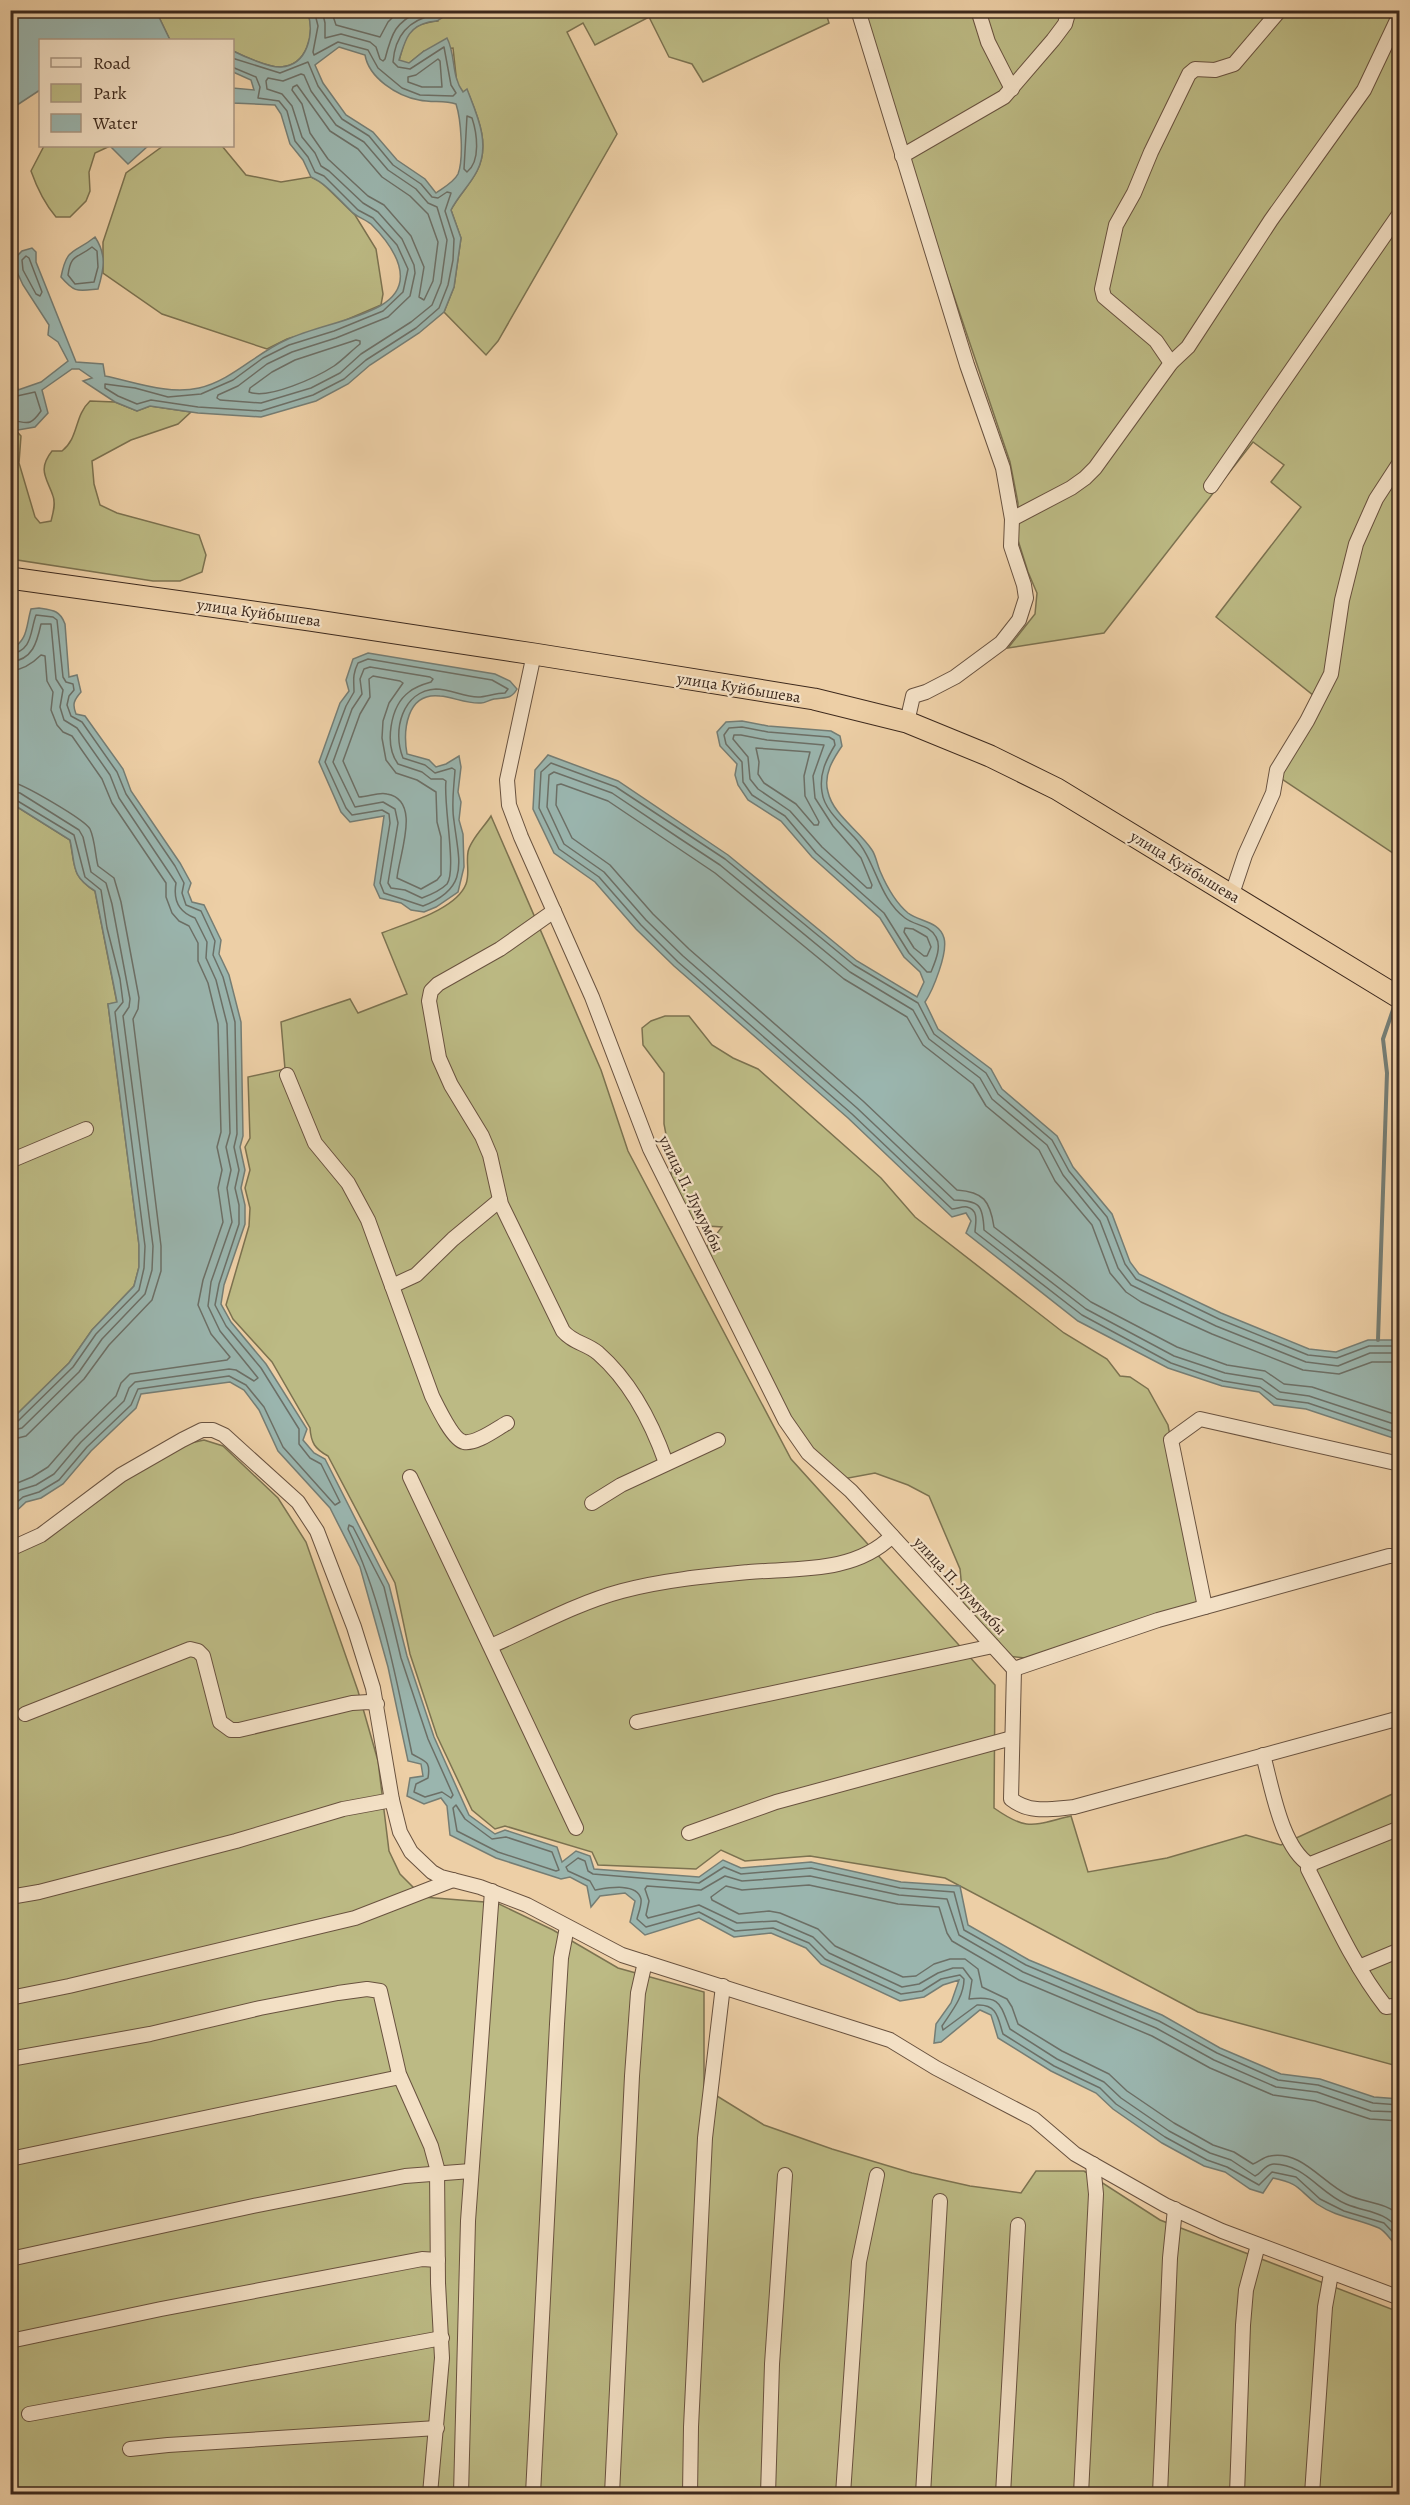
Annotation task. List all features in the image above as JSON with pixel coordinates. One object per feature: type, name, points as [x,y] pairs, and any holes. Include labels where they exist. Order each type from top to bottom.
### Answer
[{"type":"highway","name":"улица Куйбышева","points":[[10,579],[310,620],[534,654],[814,699],[908,722],[990,756],[1057,789],[1400,998]]},
{"type":"street","points":[[858,10],[967,365],[1003,468],[1012,519],[1011,546],[1026,598],[1013,630],[989,653],[938,687],[913,696],[908,722]]},
{"type":"street","points":[[978,10],[988,42],[1012,89]]},
{"type":"street","points":[[902,156],[994,103],[1012,89],[1065,24],[1069,10]]},
{"type":"street","points":[[1171,363],[1156,341],[1104,297],[1102,290],[1113,235],[1189,74],[1195,69],[1215,70],[1234,64],[1280,10]]},
{"type":"street","points":[[1012,519],[1085,478],[1146,402],[1171,363],[1188,347],[1270,220],[1364,90],[1395,14]]},
{"type":"street","points":[[1211,486],[1400,213]]},
{"type":"street","points":[[1232,894],[1245,855],[1273,793],[1277,770],[1307,721],[1331,674],[1342,600],[1356,544],[1376,499],[1400,462]]},
{"type":"street","name":"улица П. Лумумбы","points":[[534,654],[507,780],[509,805],[592,997],[650,1149],[785,1420],[808,1452],[851,1491],[1014,1669]]},
{"type":"street","points":[[554,911],[500,949],[438,984],[431,991],[429,1001],[439,1058],[451,1085],[482,1136],[490,1155],[500,1200],[563,1331],[569,1339],[594,1350],[619,1378],[647,1416],[666,1463]]},
{"type":"street","points":[[287,1075],[315,1143],[348,1183],[368,1220],[432,1396],[444,1419],[460,1441],[465,1442],[474,1441],[507,1423]]},
{"type":"street","points":[[10,1161],[86,1129]]},
{"type":"street","points":[[392,1286],[416,1275],[453,1239],[500,1200]]},
{"type":"street","points":[[1205,1607],[1171,1440],[1200,1419],[1400,1464]]},
{"type":"street","points":[[10,1549],[56,1525],[121,1475],[152,1456],[202,1430],[213,1430],[224,1435],[297,1502],[307,1514],[316,1532],[354,1627],[376,1704],[392,1800],[400,1832],[411,1852],[432,1872],[527,1905],[622,1955],[890,2040],[936,2068],[1034,2119],[1075,2154],[1175,2209],[1331,2274],[1400,2298]]},
{"type":"street","points":[[592,1503],[621,1485],[718,1440]]},
{"type":"street","points":[[410,1477],[576,1828]]},
{"type":"street","points":[[491,1646],[576,1607],[622,1591],[655,1584],[746,1572],[829,1566],[855,1561],[869,1555],[892,1536]]},
{"type":"street","points":[[1400,1556],[1389,1556],[1158,1620],[1014,1669],[1011,1799],[1020,1806],[1037,1810],[1074,1807],[1400,1718]]},
{"type":"street","points":[[637,1722],[993,1646]]},
{"type":"street","points":[[24,1714],[189,1649],[198,1651],[204,1656],[220,1722],[231,1730],[352,1703],[376,1704]]},
{"type":"street","points":[[689,1833],[776,1802],[1012,1738]]},
{"type":"street","points":[[1263,1755],[1281,1819],[1294,1849],[1302,1860],[1311,1865]]},
{"type":"street","points":[[10,1897],[39,1892],[236,1841],[343,1809],[392,1800]]},
{"type":"street","points":[[1400,1828],[1311,1865],[1308,1869],[1348,1950],[1386,2007],[1400,2005]]},
{"type":"street","points":[[10,1998],[355,1918],[453,1880]]},
{"type":"street","points":[[461,2494],[463,2365],[471,2171],[492,1891]]},
{"type":"street","points":[[533,2494],[557,2024],[561,1958],[567,1927]]},
{"type":"street","points":[[1359,1967],[1400,1950]]},
{"type":"street","points":[[612,2494],[632,2076],[638,1993],[645,1962]]},
{"type":"street","points":[[690,2494],[691,2427],[705,2138],[723,1986]]},
{"type":"street","points":[[10,2059],[150,2034],[260,2008],[367,1989],[380,1991],[400,2077],[432,2146],[437,2174],[442,2338],[437,2428],[430,2494]]},
{"type":"street","points":[[10,2158],[400,2077]]},
{"type":"street","points":[[1081,2494],[1095,2203],[1093,2164]]},
{"type":"street","points":[[10,2259],[253,2206],[405,2176],[471,2171]]},
{"type":"street","points":[[768,2494],[771,2364],[785,2175]]},
{"type":"street","points":[[843,2494],[859,2262],[878,2175]]},
{"type":"street","points":[[923,2494],[940,2201]]},
{"type":"street","points":[[1160,2494],[1169,2270],[1175,2209]]},
{"type":"street","points":[[1003,2494],[1018,2225]]},
{"type":"street","points":[[1238,2494],[1244,2313],[1250,2268],[1258,2245]]},
{"type":"street","points":[[10,2341],[161,2309],[422,2259],[438,2260]]},
{"type":"street","points":[[1312,2494],[1325,2307],[1331,2274]]},
{"type":"street","points":[[30,2414],[442,2338]]},
{"type":"street","points":[[130,2450],[168,2445],[437,2428]]},
{"type":"green space","points":[[825,10],[829,23],[703,82],[692,64],[669,57],[649,17],[595,45],[583,23],[567,32],[617,134],[498,341],[486,355],[444,312],[454,287],[461,238],[451,210],[477,171],[481,161],[483,140],[467,90],[463,92],[457,84],[453,48],[424,51],[408,64],[399,61],[407,37],[414,28],[428,22],[438,21],[440,11]]},
{"type":"green space","points":[[156,11],[311,11],[309,13],[311,30],[303,55],[290,65],[281,67],[270,66],[234,51],[234,39],[170,39]]},
{"type":"green space","points":[[863,11],[1399,11],[1399,857],[1270,771],[1314,696],[1216,617],[1301,507],[1271,482],[1284,465],[1253,442],[1104,633],[1008,648],[1035,614],[1037,593],[1017,537],[1018,503],[1010,462],[937,246]]},
{"type":"green space","points":[[43,147],[108,147],[95,153],[89,172],[90,191],[86,201],[70,217],[56,217],[41,195],[31,171]]},
{"type":"green space","points":[[162,147],[223,147],[246,175],[281,182],[311,177],[320,181],[355,215],[376,249],[383,294],[381,305],[332,326],[287,339],[267,349],[162,314],[103,273],[103,242],[126,173]]},
{"type":"green space","points":[[90,401],[115,402],[137,411],[150,406],[191,412],[178,424],[131,440],[92,461],[94,484],[100,505],[117,513],[199,535],[206,555],[202,572],[180,581],[153,581],[11,559],[10,424],[21,436],[19,463],[35,517],[40,523],[51,521],[54,502],[45,474],[45,464],[52,451],[62,451],[67,446],[81,413]]},
{"type":"green space","points":[[11,803],[70,840],[75,869],[87,886],[95,891],[117,1003],[108,1004],[139,1245],[139,1267],[134,1286],[92,1330],[69,1363],[11,1420]]},
{"type":"green space","points":[[491,816],[601,1070],[628,1151],[791,1459],[995,1685],[994,1808],[1015,1821],[1031,1824],[1071,1816],[1088,1872],[1167,1858],[1246,1835],[1281,1845],[1399,1791],[1399,2063],[1397,2066],[1198,2012],[945,1878],[810,1856],[745,1861],[721,1850],[696,1869],[598,1865],[592,1852],[505,1826],[495,1829],[472,1810],[437,1736],[410,1654],[395,1583],[328,1456],[314,1445],[310,1428],[272,1362],[233,1319],[226,1305],[249,1226],[250,1208],[245,1188],[250,1170],[245,1147],[250,1138],[248,1077],[285,1069],[281,1022],[350,999],[358,1013],[407,994],[382,933],[441,908],[461,893],[467,880],[469,847]]},
{"type":"green space","points":[[665,1016],[689,1016],[712,1045],[733,1058],[758,1069],[881,1178],[915,1217],[1064,1333],[1107,1359],[1120,1376],[1130,1377],[1148,1389],[1168,1425],[1201,1601],[1025,1658],[1008,1656],[964,1610],[960,1569],[929,1496],[908,1485],[875,1473],[843,1479],[811,1451],[788,1418],[705,1249],[722,1227],[692,1225],[671,1181],[671,1161],[664,1124],[664,1073],[643,1045],[642,1028],[651,1021]]},
{"type":"green space","points":[[204,1440],[223,1446],[278,1498],[306,1542],[358,1691],[378,1761],[389,1851],[400,1874],[423,1897],[497,1903],[553,1930],[618,1968],[704,1992],[704,2088],[764,2125],[832,2149],[912,2173],[970,2186],[1021,2193],[1036,2171],[1084,2171],[1160,2220],[1399,2312],[1399,2494],[11,2494],[10,1554],[169,1448]]},
{"type":"water","points":[[11,10],[156,11],[170,39],[39,39],[39,91],[11,109]]},
{"type":"water","points":[[311,11],[441,11],[442,18],[422,24],[411,31],[399,60],[409,63],[447,38],[459,86],[463,92],[467,89],[483,140],[481,161],[477,171],[451,210],[461,238],[454,287],[444,312],[419,333],[370,365],[348,384],[316,401],[261,417],[198,413],[150,406],[137,411],[115,402],[83,381],[92,378],[79,369],[72,369],[42,390],[48,413],[35,427],[18,430],[11,424],[11,376],[14,375],[18,390],[41,382],[68,361],[58,342],[48,335],[49,325],[17,272],[16,257],[22,251],[32,248],[36,252],[36,262],[76,362],[103,364],[105,376],[164,389],[187,390],[211,384],[286,340],[369,311],[392,297],[398,287],[399,265],[380,233],[371,224],[354,214],[328,188],[311,177],[303,160],[290,144],[281,114],[275,105],[234,103],[234,88],[254,90],[251,80],[234,72],[234,51],[270,66],[290,65],[303,55],[307,47],[310,21],[308,13]],"holes":[[[339,47],[365,55],[368,63],[385,85],[402,95],[419,100],[456,104],[461,139],[460,167],[454,180],[436,193],[425,179],[397,160],[373,132],[346,115],[323,83],[315,65]]]},
{"type":"water","points":[[111,147],[147,147],[128,164]]},
{"type":"water","points":[[95,237],[103,256],[102,275],[98,289],[77,290],[61,277],[63,267],[72,252]]},
{"type":"water","points":[[39,608],[58,613],[65,624],[69,677],[77,675],[81,692],[74,702],[76,714],[85,716],[123,769],[131,791],[191,883],[188,892],[192,902],[204,905],[221,940],[219,954],[229,975],[241,1022],[243,1136],[240,1147],[245,1170],[241,1188],[245,1205],[245,1224],[224,1285],[221,1304],[231,1322],[266,1364],[307,1429],[303,1440],[314,1453],[325,1459],[389,1585],[407,1656],[434,1737],[469,1815],[495,1834],[505,1830],[557,1847],[562,1862],[576,1851],[590,1856],[594,1869],[699,1877],[723,1860],[741,1868],[811,1862],[901,1882],[960,1886],[968,1925],[1029,1960],[1162,2015],[1220,2048],[1281,2074],[1320,2079],[1374,2097],[1399,2099],[1399,2247],[1379,2228],[1324,2208],[1289,2182],[1273,2178],[1263,2193],[1250,2189],[1225,2172],[1204,2166],[1162,2143],[1113,2109],[1096,2093],[1051,2071],[998,2038],[991,2015],[980,2010],[941,2042],[934,2043],[936,2024],[951,2003],[959,1980],[943,1985],[924,1997],[900,2001],[821,1964],[806,1948],[771,1933],[734,1937],[699,1918],[645,1935],[630,1922],[635,1901],[625,1893],[600,1896],[591,1907],[587,1886],[570,1877],[561,1879],[496,1858],[450,1835],[447,1806],[441,1798],[424,1804],[407,1796],[410,1778],[423,1776],[421,1764],[408,1761],[388,1667],[360,1567],[330,1508],[278,1451],[259,1410],[244,1390],[230,1382],[141,1394],[136,1408],[91,1451],[63,1484],[41,1498],[26,1502],[11,1516],[11,1420],[69,1363],[92,1330],[134,1286],[139,1267],[139,1245],[108,1004],[117,1002],[95,891],[81,880],[75,869],[70,840],[11,803],[11,649],[21,642],[31,609]]},
{"type":"water","points":[[368,653],[495,674],[510,681],[517,689],[510,696],[481,703],[429,696],[420,700],[409,715],[406,735],[407,754],[429,760],[436,767],[459,756],[461,767],[458,792],[461,802],[459,820],[463,834],[464,867],[458,892],[424,912],[411,910],[401,903],[380,898],[374,885],[384,816],[350,822],[341,812],[319,762],[340,703],[349,691],[346,680],[353,659]]},
{"type":"water","points":[[742,721],[768,726],[831,731],[840,736],[842,746],[832,762],[827,779],[828,792],[835,808],[872,850],[885,882],[899,904],[908,913],[934,925],[942,932],[945,945],[942,962],[925,1002],[938,1029],[991,1069],[1002,1089],[1057,1136],[1073,1167],[1112,1214],[1130,1262],[1139,1274],[1221,1313],[1309,1349],[1336,1352],[1368,1340],[1399,1340],[1399,1440],[1306,1409],[1274,1405],[1259,1392],[1222,1386],[1168,1368],[1078,1321],[966,1233],[971,1221],[966,1213],[952,1217],[848,1118],[674,966],[636,929],[595,882],[554,853],[533,809],[535,770],[548,755],[618,781],[728,855],[857,961],[917,997],[924,982],[920,972],[904,957],[880,918],[812,857],[781,821],[748,800],[738,785],[735,775],[737,764],[720,746],[717,732],[726,722]]},
{"type":"waterway","points":[[1378,1340],[1387,1073],[1383,1039],[1395,1004]]}]
